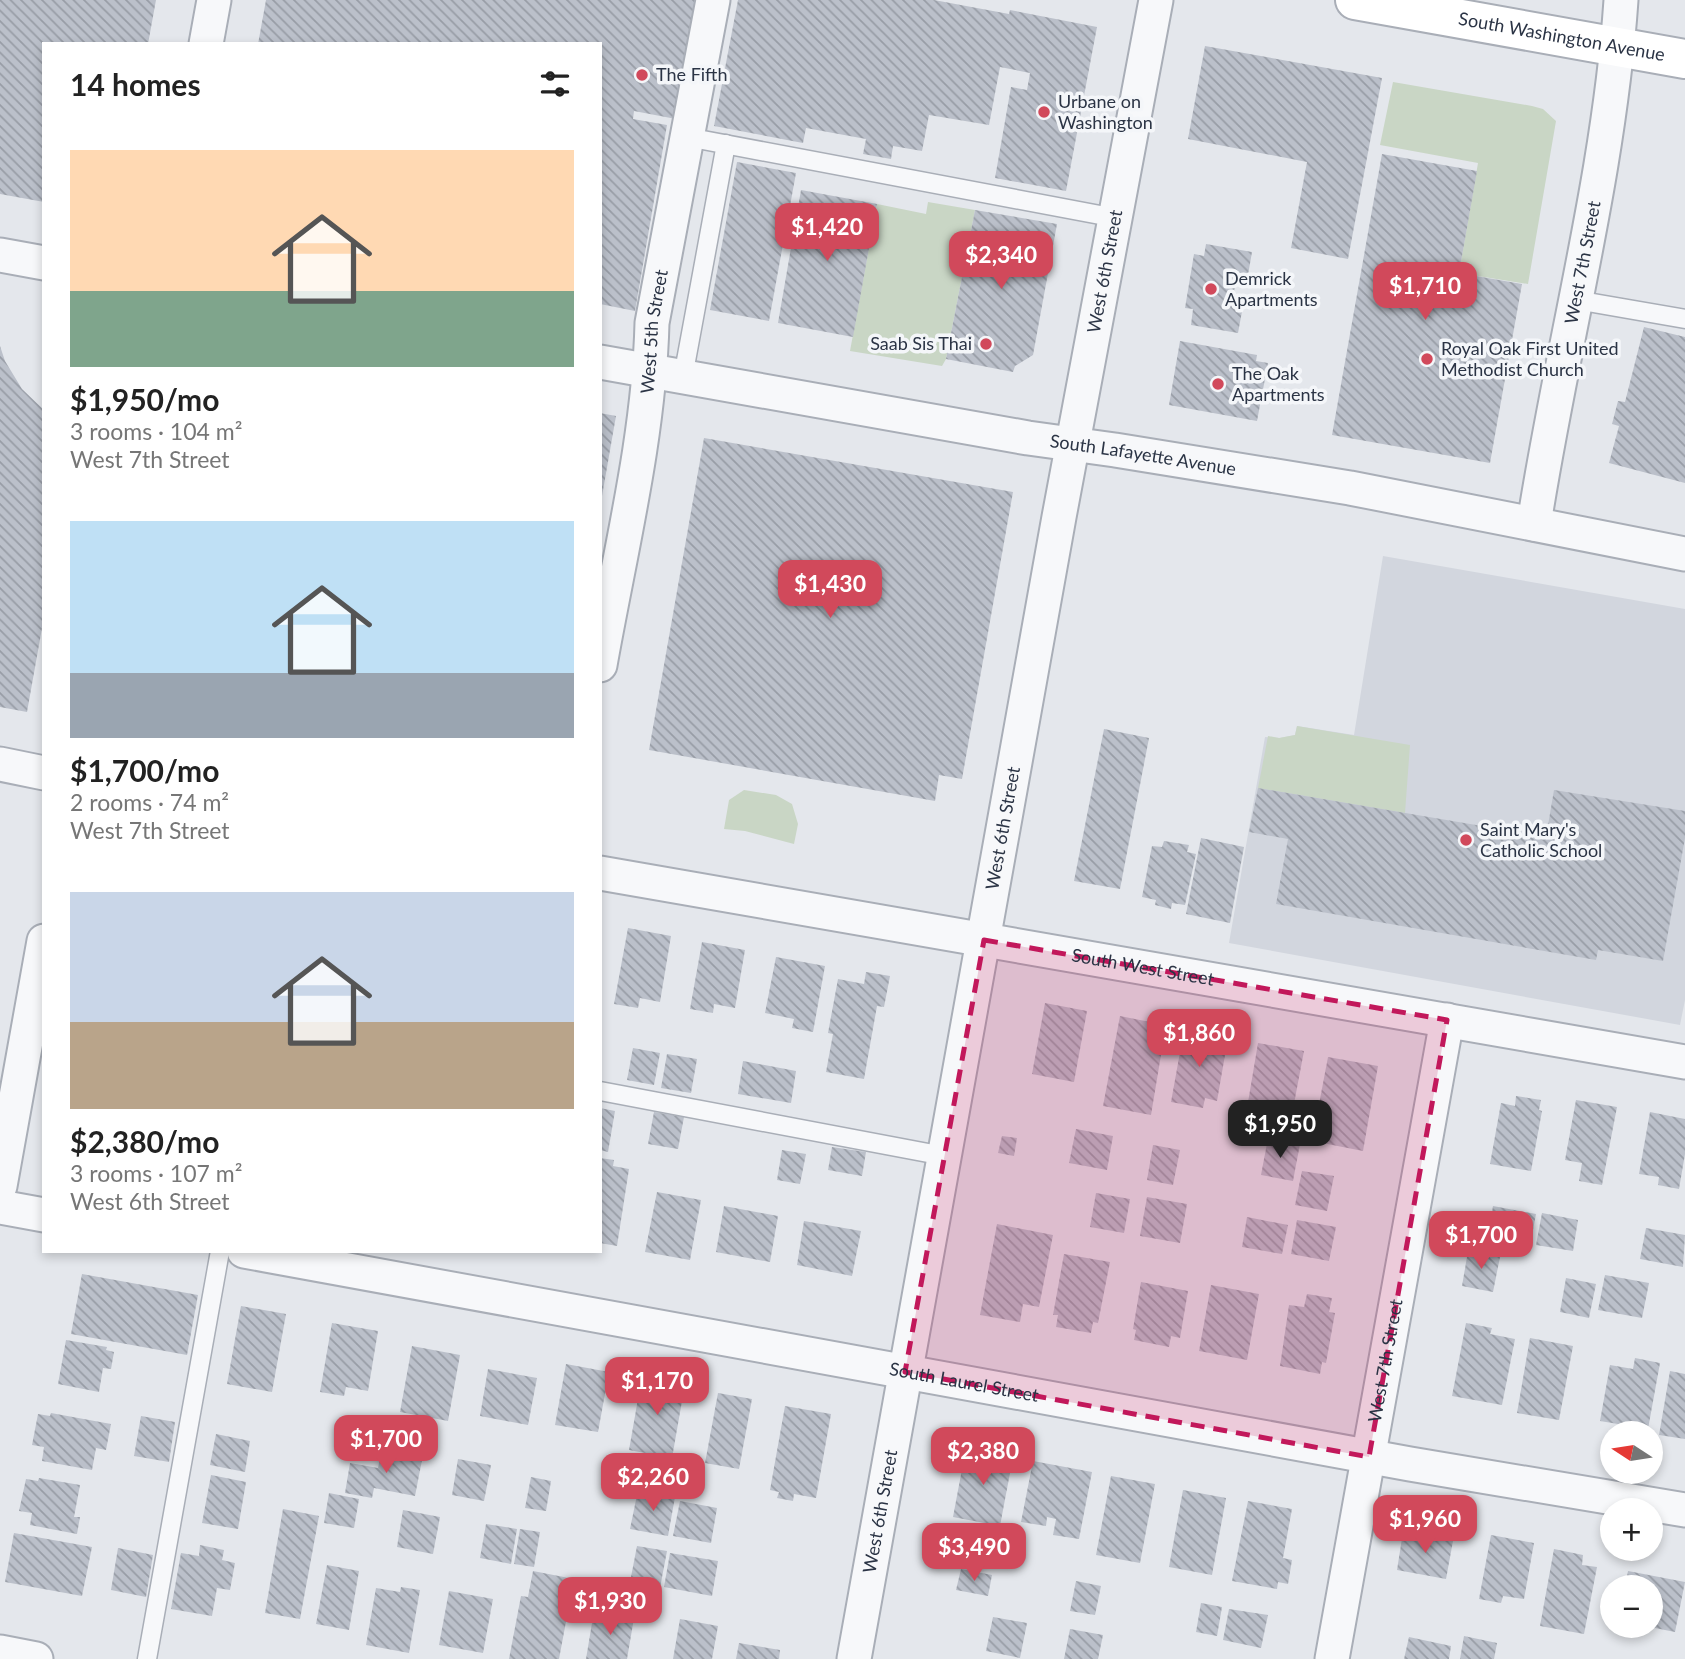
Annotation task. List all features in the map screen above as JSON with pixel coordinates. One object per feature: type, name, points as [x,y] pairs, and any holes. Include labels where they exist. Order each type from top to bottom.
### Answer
[{"type":"main road","name":"South Washington Avenue","points":[[1355,0],[1685,59]]},
{"type":"street","points":[[206,42],[214,0]]},
{"type":"street","name":"West 5th Street","points":[[602,654],[645,420],[667,374],[652,323],[713,0]]},
{"type":"street","name":"West 6th Street","points":[[854,1659],[1073,443],[1156,0]]},
{"type":"street","name":"West 7th Street","points":[[1534,524],[1606,137],[1621,0]]},
{"type":"street","points":[[0,255],[42,263]]},
{"type":"street","name":"South Lafayette Avenue","points":[[602,362],[1028,438],[1350,488],[1685,554]]},
{"type":"street","points":[[0,764],[42,772]]},
{"type":"street","name":"South West Street","points":[[602,873],[1685,1062]]},
{"type":"street","points":[[0,1186],[42,952]]},
{"type":"street","name":"West 7th Street","points":[[1332,1659],[1447,1020]]},
{"type":"street","points":[[0,1207],[42,1214]]},
{"type":"street","name":"South Laurel Street","points":[[255,1253],[1370,1457],[1685,1510]]},
{"type":"street","points":[[0,1652],[36,1659]]},
{"type":"lane","points":[[687,137],[1116,218]]},
{"type":"lane","points":[[667,374],[726,144]]},
{"type":"lane","points":[[1576,300],[1685,319]]},
{"type":"lane","points":[[602,1091],[944,1156]]},
{"type":"lane","points":[[147,1659],[220,1253]]},
{"type":"highlighted area","points":[[984,940],[1447,1020],[1369,1457],[905,1372]]},
{"type":"shaded area","name":"Saint Mary's Catholic School","points":[[1383,556],[1685,609],[1685,1000],[1680,1025],[1229,943],[1265,737],[1295,735],[1297,726],[1354,735]]},
{"type":"green space","points":[[1393,82],[1532,106],[1543,109],[1556,121],[1528,284],[1459,273],[1478,163],[1380,145]]},
{"type":"green space","points":[[928,202],[975,210],[946,359],[942,366],[850,351],[877,204],[926,214]]},
{"type":"green space","points":[[1297,726],[1410,745],[1405,813],[1258,788],[1268,736],[1279,738],[1295,735]]},
{"type":"green space","points":[[744,790],[776,795],[792,804],[798,824],[794,844],[745,831],[724,829],[729,800]]},
{"type":"building","points":[[0,0],[156,0],[148,42],[42,42],[42,202],[0,194]]},
{"type":"building","points":[[266,0],[698,0],[676,119],[634,111],[633,119],[667,125],[635,311],[602,304],[602,42],[258,42]]},
{"type":"building","points":[[738,0],[934,0],[1009,14],[1010,10],[1097,27],[1066,191],[995,178],[1011,87],[1027,90],[1030,73],[1000,67],[989,125],[929,115],[922,151],[893,146],[891,159],[863,154],[866,139],[806,128],[803,143],[714,126]]},
{"type":"building","points":[[1205,46],[1382,78],[1348,259],[1291,248],[1307,162],[1188,139]]},
{"type":"building","name":"Royal Oak First United Methodist Church","points":[[1382,154],[1477,171],[1459,273],[1522,284],[1490,463],[1332,435]]},
{"type":"building","points":[[737,162],[796,173],[769,321],[710,310]]},
{"type":"building","points":[[801,190],[877,204],[853,337],[778,323]]},
{"type":"building","points":[[975,210],[1057,224],[1033,355],[1015,366],[1013,372],[946,359]]},
{"type":"building","name":"Demrick Apartments","points":[[1206,244],[1252,252],[1248,275],[1237,273],[1232,304],[1243,306],[1238,333],[1191,325],[1193,309],[1185,308],[1194,254],[1204,256]]},
{"type":"building","points":[[1644,327],[1685,337],[1685,483],[1609,463],[1619,426],[1612,424],[1618,401],[1625,402]]},
{"type":"building","name":"The Oak Apartments","points":[[1180,341],[1257,355],[1256,361],[1268,363],[1257,421],[1169,405]]},
{"type":"building","points":[[0,346],[5,361],[22,389],[42,408],[42,628],[27,712],[0,707]]},
{"type":"building","points":[[602,413],[616,416],[602,496]]},
{"type":"building","points":[[704,438],[1013,492],[962,779],[939,775],[935,801],[649,750]]},
{"type":"building","points":[[1104,729],[1149,738],[1120,889],[1074,881]]},
{"type":"building","points":[[1258,788],[1546,837],[1554,790],[1685,811],[1685,838],[1663,961],[1598,950],[1596,960],[1276,904],[1288,839],[1249,832]]},
{"type":"building","points":[[1201,838],[1244,847],[1230,923],[1186,914]]},
{"type":"building","points":[[1164,841],[1189,845],[1187,852],[1196,854],[1185,905],[1172,903],[1171,909],[1155,905],[1156,900],[1142,897],[1152,846],[1162,847]]},
{"type":"building","points":[[628,928],[671,936],[660,1002],[640,998],[638,1008],[614,1004]]},
{"type":"building","points":[[702,942],[745,950],[735,1008],[714,1004],[713,1013],[690,1009]]},
{"type":"building","points":[[776,957],[825,966],[813,1032],[792,1028],[794,1019],[765,1013]]},
{"type":"building","points":[[866,972],[890,976],[884,1007],[877,1006],[864,1079],[826,1072],[833,1034],[828,1033],[838,979],[864,984]]},
{"type":"building","points":[[1045,1003],[1087,1011],[1074,1082],[1032,1074]]},
{"type":"building","points":[[1120,1016],[1160,1024],[1155,1054],[1161,1055],[1151,1115],[1103,1106]]},
{"type":"building","points":[[1184,1030],[1228,1038],[1217,1101],[1205,1098],[1203,1108],[1171,1102]]},
{"type":"building","points":[[1258,1043],[1304,1051],[1293,1109],[1279,1107],[1275,1125],[1245,1120]]},
{"type":"building","points":[[633,1048],[660,1053],[654,1085],[627,1080]]},
{"type":"building","points":[[667,1054],[697,1059],[691,1093],[661,1088]]},
{"type":"building","points":[[1328,1057],[1378,1066],[1363,1151],[1312,1141]]},
{"type":"building","points":[[743,1061],[796,1071],[791,1103],[738,1094]]},
{"type":"building","points":[[1516,1096],[1541,1100],[1539,1110],[1542,1111],[1531,1171],[1490,1164],[1501,1103],[1515,1106]]},
{"type":"building","points":[[1576,1100],[1617,1107],[1602,1185],[1579,1181],[1582,1163],[1565,1160]]},
{"type":"building","points":[[602,1108],[615,1111],[608,1152],[602,1150]]},
{"type":"building","points":[[654,1112],[684,1117],[678,1149],[648,1144]]},
{"type":"building","points":[[1650,1112],[1685,1119],[1685,1154],[1679,1189],[1658,1185],[1659,1177],[1639,1174]]},
{"type":"building","points":[[1076,1129],[1113,1136],[1107,1170],[1069,1163]]},
{"type":"building","points":[[1002,1136],[1017,1138],[1014,1156],[998,1153]]},
{"type":"building","points":[[1268,1138],[1300,1144],[1293,1181],[1261,1175]]},
{"type":"building","points":[[1153,1145],[1180,1150],[1173,1185],[1147,1180]]},
{"type":"building","points":[[832,1147],[866,1152],[862,1176],[828,1170]]},
{"type":"building","points":[[782,1150],[806,1154],[800,1184],[777,1180]]},
{"type":"building","points":[[602,1158],[614,1160],[613,1166],[629,1169],[617,1246],[602,1243]]},
{"type":"building","points":[[1302,1171],[1334,1176],[1327,1211],[1295,1205]]},
{"type":"building","points":[[657,1192],[701,1200],[690,1260],[645,1252]]},
{"type":"building","points":[[1096,1193],[1130,1199],[1124,1233],[1090,1227]]},
{"type":"building","points":[[1147,1197],[1187,1204],[1180,1243],[1140,1236]]},
{"type":"building","points":[[724,1206],[778,1216],[770,1262],[716,1252]]},
{"type":"building","points":[[1493,1206],[1536,1214],[1529,1251],[1487,1244]]},
{"type":"building","points":[[1542,1213],[1578,1220],[1573,1251],[1536,1245]]},
{"type":"building","points":[[1247,1217],[1288,1225],[1282,1254],[1242,1247]]},
{"type":"building","points":[[1297,1220],[1336,1227],[1329,1261],[1291,1254]]},
{"type":"building","points":[[804,1221],[861,1231],[852,1276],[797,1265]]},
{"type":"building","points":[[997,1224],[1053,1235],[1039,1307],[1023,1304],[1020,1322],[980,1315]]},
{"type":"building","points":[[1646,1228],[1685,1235],[1683,1267],[1640,1259]]},
{"type":"building","points":[[1468,1251],[1500,1257],[1493,1292],[1462,1286]]},
{"type":"building","points":[[1064,1254],[1110,1262],[1098,1323],[1093,1322],[1091,1333],[1056,1327],[1058,1315],[1053,1315]]},
{"type":"building","points":[[82,1274],[198,1295],[187,1355],[71,1334]]},
{"type":"building","points":[[1605,1275],[1649,1283],[1642,1318],[1598,1310]]},
{"type":"building","points":[[1566,1278],[1596,1284],[1589,1318],[1560,1312]]},
{"type":"building","points":[[1141,1282],[1188,1291],[1180,1338],[1171,1336],[1169,1347],[1134,1340],[1136,1330],[1133,1329]]},
{"type":"building","points":[[1211,1285],[1259,1294],[1247,1360],[1199,1351]]},
{"type":"building","points":[[1307,1294],[1332,1298],[1329,1312],[1335,1313],[1326,1363],[1322,1362],[1320,1374],[1280,1366],[1289,1305],[1304,1307]]},
{"type":"building","points":[[241,1306],[286,1314],[272,1392],[227,1384]]},
{"type":"building","points":[[332,1323],[378,1331],[368,1391],[346,1387],[344,1396],[320,1392]]},
{"type":"building","points":[[1466,1323],[1492,1328],[1490,1334],[1515,1339],[1502,1405],[1452,1396]]},
{"type":"building","points":[[1530,1338],[1573,1346],[1559,1420],[1517,1413]]},
{"type":"building","points":[[66,1340],[107,1347],[106,1350],[114,1352],[111,1369],[103,1368],[99,1392],[58,1384]]},
{"type":"building","points":[[412,1346],[460,1355],[448,1421],[400,1412]]},
{"type":"building","points":[[1635,1358],[1660,1363],[1649,1421],[1600,1421],[1610,1365],[1633,1369]]},
{"type":"building","points":[[566,1364],[609,1372],[598,1432],[555,1425]]},
{"type":"building","points":[[488,1369],[537,1378],[528,1425],[480,1416]]},
{"type":"building","points":[[1670,1371],[1685,1374],[1685,1439],[1663,1436],[1661,1421]]},
{"type":"building","points":[[642,1376],[685,1384],[672,1458],[629,1450]]},
{"type":"building","points":[[718,1393],[752,1399],[739,1469],[705,1463]]},
{"type":"building","points":[[785,1406],[831,1414],[816,1498],[794,1494],[793,1501],[777,1498],[779,1492],[770,1490]]},
{"type":"building","points":[[51,1413],[111,1424],[106,1450],[96,1448],[92,1470],[42,1461],[44,1447],[32,1445],[38,1414],[50,1416]]},
{"type":"building","points":[[141,1416],[175,1422],[169,1462],[134,1456]]},
{"type":"building","points":[[216,1434],[250,1441],[245,1472],[210,1465]]},
{"type":"building","points":[[382,1448],[423,1455],[415,1496],[374,1488],[372,1498],[345,1493],[350,1463],[378,1468]]},
{"type":"building","points":[[966,1448],[1013,1457],[1000,1526],[953,1517]]},
{"type":"building","points":[[458,1459],[491,1465],[484,1501],[452,1495]]},
{"type":"building","points":[[1033,1461],[1092,1472],[1079,1539],[1053,1535],[1056,1519],[1047,1517],[1046,1526],[1021,1522]]},
{"type":"building","points":[[211,1475],[246,1482],[238,1529],[202,1523]]},
{"type":"building","points":[[1111,1476],[1155,1484],[1140,1563],[1096,1555]]},
{"type":"building","points":[[531,1477],[551,1481],[546,1511],[525,1508]]},
{"type":"building","points":[[39,1478],[80,1485],[74,1517],[80,1517],[77,1534],[30,1525],[32,1513],[19,1511],[26,1479],[38,1481]]},
{"type":"building","points":[[638,1490],[675,1497],[668,1536],[630,1529]]},
{"type":"building","points":[[1183,1490],[1226,1498],[1212,1575],[1169,1567]]},
{"type":"building","points":[[329,1493],[359,1499],[354,1528],[324,1523]]},
{"type":"building","points":[[680,1501],[717,1508],[711,1543],[673,1536]]},
{"type":"building","points":[[1248,1501],[1292,1509],[1283,1558],[1292,1560],[1288,1584],[1278,1582],[1277,1589],[1232,1581]]},
{"type":"building","points":[[283,1509],[319,1516],[300,1619],[265,1613]]},
{"type":"building","points":[[403,1510],[440,1517],[433,1554],[397,1547]]},
{"type":"building","points":[[486,1524],[517,1529],[511,1564],[480,1558]]},
{"type":"building","points":[[520,1529],[540,1532],[534,1567],[514,1564]]},
{"type":"building","points":[[1403,1532],[1453,1541],[1446,1579],[1397,1570]]},
{"type":"building","points":[[14,1533],[92,1547],[82,1596],[5,1582]]},
{"type":"building","points":[[1491,1535],[1534,1543],[1524,1599],[1503,1596],[1501,1603],[1479,1599]]},
{"type":"building","points":[[200,1545],[224,1550],[222,1560],[235,1563],[230,1590],[217,1588],[212,1616],[171,1609],[181,1553],[199,1556]]},
{"type":"building","points":[[637,1546],[667,1551],[660,1588],[630,1582]]},
{"type":"building","points":[[118,1548],[153,1555],[146,1597],[111,1590]]},
{"type":"building","points":[[1554,1549],[1583,1555],[1582,1565],[1597,1567],[1584,1634],[1540,1626]]},
{"type":"building","points":[[670,1553],[718,1561],[712,1596],[664,1587]]},
{"type":"building","points":[[327,1565],[359,1571],[349,1630],[316,1624]]},
{"type":"building","points":[[961,1569],[992,1575],[988,1596],[956,1590]]},
{"type":"building","points":[[533,1571],[574,1579],[559,1659],[509,1659],[521,1596],[528,1597]]},
{"type":"building","points":[[1628,1571],[1649,1575],[1627,1575]]},
{"type":"building","points":[[1663,1578],[1685,1582],[1675,1632],[1663,1630]]},
{"type":"building","points":[[1076,1581],[1101,1586],[1095,1615],[1070,1611]]},
{"type":"building","points":[[401,1587],[420,1590],[409,1653],[366,1645],[376,1588],[400,1592]]},
{"type":"building","points":[[449,1591],[493,1599],[483,1653],[439,1645]]},
{"type":"building","points":[[1201,1603],[1222,1607],[1217,1636],[1196,1632]]},
{"type":"building","points":[[1229,1609],[1268,1615],[1261,1648],[1223,1640]]},
{"type":"building","points":[[594,1611],[634,1618],[627,1659],[586,1659]]},
{"type":"building","points":[[993,1617],[1027,1623],[1020,1658],[986,1651]]},
{"type":"building","points":[[680,1619],[718,1626],[712,1659],[673,1659]]},
{"type":"building","points":[[1070,1629],[1103,1635],[1098,1659],[1064,1659]]},
{"type":"building","points":[[1464,1636],[1497,1643],[1494,1659],[1460,1659]]},
{"type":"building","points":[[1409,1637],[1451,1646],[1449,1659],[1404,1659]]},
{"type":"building","points":[[739,1643],[780,1650],[779,1659],[736,1659]]},
{"type":"place","name":"The Fifth","points":[[642,75]]},
{"type":"place","name":"Urbane on Washington","points":[[1044,112]]},
{"type":"place","name":"Demrick Apartments","points":[[1211,289]]},
{"type":"place","name":"Saab Sis Thai","points":[[986,344]]},
{"type":"place","name":"Royal Oak First United Methodist Church","points":[[1427,359]]},
{"type":"place","name":"The Oak Apartments","points":[[1218,384]]},
{"type":"place","name":"Saint Mary's Catholic School","points":[[1466,840]]}]
